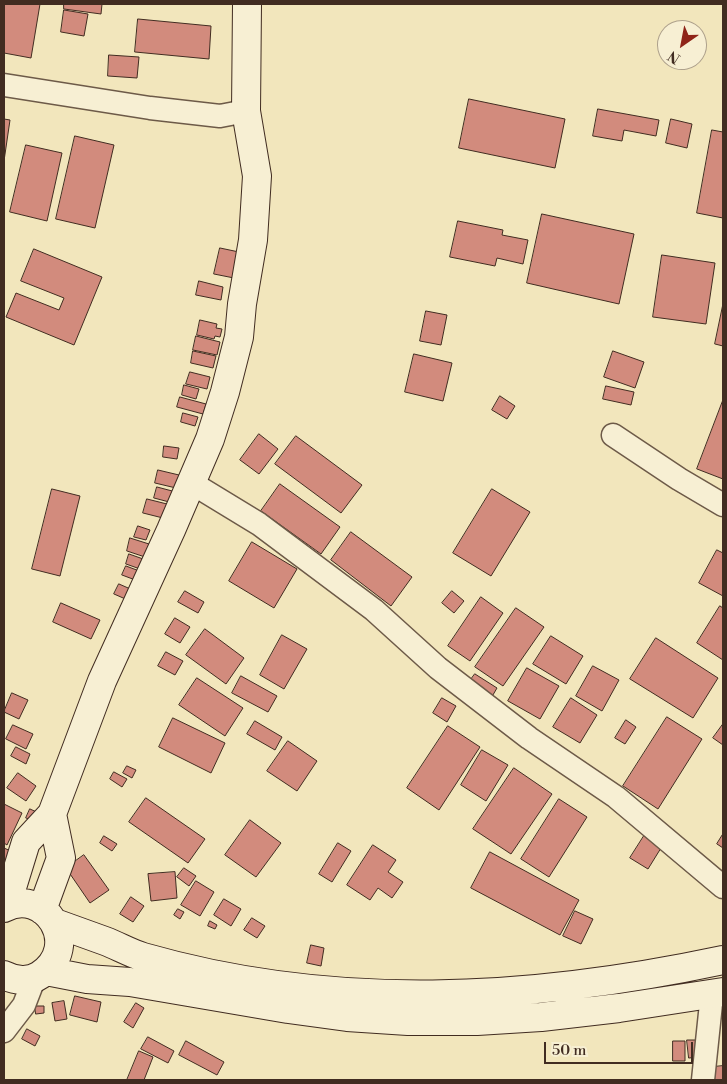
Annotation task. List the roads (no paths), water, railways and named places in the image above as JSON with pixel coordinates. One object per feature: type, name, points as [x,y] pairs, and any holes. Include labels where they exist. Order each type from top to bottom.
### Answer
[{"type":"main road","points":[[5,908],[26,842],[52,814],[102,681],[210,439],[225,392],[239,338],[253,240],[257,176],[246,112],[247,4]]},
{"type":"main road","points":[[40,975],[54,962],[60,942],[49,917],[61,858],[52,814]]},
{"type":"main road","points":[[5,908],[26,903],[49,917],[142,956],[266,985],[334,992],[396,995],[463,995],[520,991],[577,986],[666,972],[723,960]]},
{"type":"main road","points":[[4,975],[18,980],[40,975],[130,982],[288,1009],[348,1017],[408,1021],[477,1021],[541,1017],[619,1008],[718,993]]},
{"type":"street","points":[[4,85],[150,108],[220,116],[246,112]]},
{"type":"street","points":[[613,435],[679,479],[723,505]]},
{"type":"street","points":[[190,482],[259,524],[374,610],[438,668],[529,738],[616,797],[723,887]]},
{"type":"street","points":[[4,1031],[24,1005],[40,975]]},
{"type":"street","points":[[703,1080],[718,993]]}]
